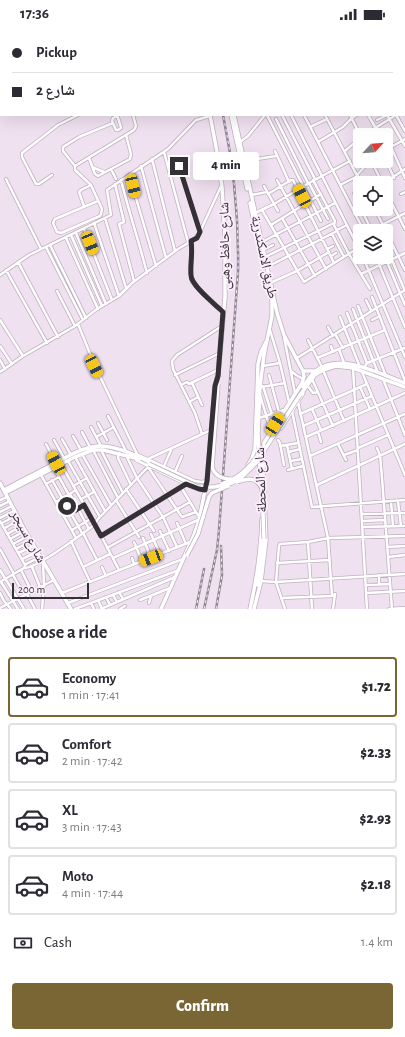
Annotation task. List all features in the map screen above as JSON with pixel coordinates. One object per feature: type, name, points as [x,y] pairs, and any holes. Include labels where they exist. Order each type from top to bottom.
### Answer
[{"type":"main road","name":"شارع حافظ وهبى","points":[[161,609],[191,542],[199,519],[207,481],[215,386],[218,376],[223,312],[226,237],[222,184],[210,116]]},
{"type":"main road","name":"طريق الاسكندرية","points":[[231,116],[244,162],[280,325],[303,371],[304,379]]},
{"type":"main road","name":"طريق الاسكندرية","points":[[234,116],[272,303],[270,328]]},
{"type":"main road","points":[[270,328],[275,324],[280,325]]},
{"type":"main road","name":"شارع المحطة","points":[[250,609],[256,581],[261,536],[258,418],[259,395],[262,366],[270,328]]},
{"type":"main road","points":[[242,474],[254,453],[258,364],[261,352],[268,340]]},
{"type":"main road","points":[[259,442],[264,443],[289,402],[322,369],[333,364],[344,363],[384,377],[405,387]]},
{"type":"main road","points":[[303,371],[318,370],[336,366],[362,369],[378,373],[384,377],[405,382]]},
{"type":"main road","points":[[4,493],[41,475],[64,458],[92,449],[101,448],[126,453],[199,484],[218,485],[236,478],[242,474],[255,459],[310,376],[318,370]]},
{"type":"main road","points":[[218,376],[212,467],[215,473],[221,477],[227,479],[236,478]]},
{"type":"main road","points":[[149,463],[198,487],[214,487],[232,483],[243,476],[256,463],[298,394],[304,379]]},
{"type":"main road","points":[[262,456],[305,391],[306,385]]},
{"type":"main road","name":"شارع المحطة","points":[[254,609],[261,581],[266,540],[262,456],[264,443]]},
{"type":"main road","points":[[101,448],[119,453],[126,453]]},
{"type":"main road","points":[[4,493],[48,469],[54,468],[68,461],[73,456]]},
{"type":"main road","points":[[180,568],[198,534],[209,497],[214,492],[244,480],[254,480],[260,483],[263,489],[264,539],[256,600]]},
{"type":"main road","name":"شارع سيجر","points":[[0,483],[22,526],[72,609]]},
{"type":"street","points":[[52,175],[39,184],[36,184],[22,157],[22,152],[58,125],[76,116]]},
{"type":"street","points":[[117,116],[121,128],[116,130],[113,119],[117,116]]},
{"type":"street","points":[[75,166],[135,128],[133,116]]},
{"type":"street","points":[[0,274],[41,249],[76,233],[111,214],[107,190],[152,158],[164,152],[172,146],[194,122],[199,118],[206,116]]},
{"type":"street","points":[[239,142],[248,136],[265,116]]},
{"type":"street","points":[[267,116],[320,221]]},
{"type":"street","points":[[282,116],[335,221],[334,223],[337,231],[370,290]]},
{"type":"street","points":[[291,116],[353,238]]},
{"type":"street","points":[[304,116],[360,224]]},
{"type":"street","points":[[326,116],[357,176],[364,168]]},
{"type":"street","points":[[369,116],[376,128],[394,116]]},
{"type":"street","points":[[377,120],[385,116]]},
{"type":"street","points":[[388,116],[404,139],[405,146]]},
{"type":"street","points":[[397,116],[405,131]]},
{"type":"street","points":[[318,142],[343,127],[351,117],[356,128]]},
{"type":"street","points":[[276,119],[328,219]]},
{"type":"street","points":[[310,127],[328,119]]},
{"type":"street","points":[[98,201],[54,220],[53,223],[58,233],[100,216],[102,210],[91,185],[75,170],[75,166],[63,151],[63,147],[78,137],[113,123]]},
{"type":"street","points":[[89,158],[96,175],[98,176],[131,158],[126,135]]},
{"type":"street","points":[[393,146],[404,139]]},
{"type":"street","points":[[344,151],[353,145]]},
{"type":"street","points":[[275,151],[289,182]]},
{"type":"street","points":[[164,152],[190,242],[192,253],[190,277],[192,282],[223,312]]},
{"type":"street","points":[[393,152],[405,178]]},
{"type":"street","points":[[244,162],[276,156]]},
{"type":"street","points":[[152,158],[175,251]]},
{"type":"street","points":[[255,212],[274,204],[308,183],[350,161]]},
{"type":"street","points":[[141,166],[166,258]]},
{"type":"street","points":[[179,166],[200,232]]},
{"type":"street","points":[[92,167],[105,172]]},
{"type":"street","points":[[390,168],[394,178],[405,169]]},
{"type":"street","points":[[110,169],[116,179]]},
{"type":"street","points":[[130,174],[156,266]]},
{"type":"street","points":[[340,185],[353,178]]},
{"type":"street","points":[[6,179],[41,249]]},
{"type":"street","points":[[121,180],[130,214],[136,229],[147,273]]},
{"type":"street","points":[[277,180],[326,268]]},
{"type":"street","points":[[251,195],[268,193],[293,180],[334,263]]},
{"type":"street","points":[[115,184],[124,222],[120,224],[134,281]]},
{"type":"street","points":[[0,372],[23,356],[77,325],[102,306],[119,296],[134,281],[147,273],[175,251],[197,238],[222,184]]},
{"type":"street","points":[[84,206],[79,192],[91,185]]},
{"type":"street","points":[[264,186],[278,211]]},
{"type":"street","points":[[401,194],[405,192]]},
{"type":"street","points":[[271,225],[321,194]]},
{"type":"street","points":[[262,242],[335,203]]},
{"type":"street","points":[[394,206],[405,229]]},
{"type":"street","points":[[262,210],[305,282],[353,251]]},
{"type":"street","points":[[379,216],[383,224],[405,213]]},
{"type":"street","points":[[105,218],[126,288]]},
{"type":"street","points":[[282,218],[315,276]]},
{"type":"street","points":[[94,223],[119,296]]},
{"type":"street","points":[[265,257],[334,223]]},
{"type":"street","points":[[267,266],[289,257],[347,225]]},
{"type":"street","points":[[84,228],[112,300]]},
{"type":"street","points":[[76,233],[106,304]]},
{"type":"street","points":[[332,234],[344,257]]},
{"type":"street","points":[[71,235],[102,306]]},
{"type":"street","points":[[66,238],[98,309]]},
{"type":"street","points":[[393,244],[405,270]]},
{"type":"street","points":[[50,245],[86,318]]},
{"type":"street","points":[[263,250],[273,245]]},
{"type":"street","points":[[327,248],[333,246]]},
{"type":"street","points":[[46,247],[83,320]]},
{"type":"street","points":[[270,282],[297,270],[329,252]]},
{"type":"street","points":[[331,256],[336,253]]},
{"type":"street","points":[[393,259],[405,253]]},
{"type":"street","points":[[18,262],[58,337]]},
{"type":"street","points":[[297,358],[371,310],[405,291],[393,262]]},
{"type":"street","points":[[366,264],[404,349],[405,357]]},
{"type":"street","points":[[388,264],[405,305]]},
{"type":"street","points":[[361,274],[380,265],[405,327]]},
{"type":"street","points":[[6,270],[47,343]]},
{"type":"street","points":[[57,292],[77,325],[94,366],[137,454],[149,463],[186,484],[205,490]]},
{"type":"street","points":[[372,297],[405,382]]},
{"type":"street","points":[[366,300],[371,310]]},
{"type":"street","points":[[358,306],[379,358],[390,400],[405,435]]},
{"type":"street","points":[[353,309],[378,373]]},
{"type":"street","points":[[347,313],[367,363]]},
{"type":"street","points":[[372,320],[380,316]]},
{"type":"street","points":[[340,317],[388,435],[404,467],[405,475]]},
{"type":"street","points":[[0,320],[23,356]]},
{"type":"street","points":[[202,434],[195,413],[175,375],[172,364],[173,359],[177,355],[222,326]]},
{"type":"street","points":[[328,327],[343,348]]},
{"type":"street","points":[[270,328],[289,402]]},
{"type":"street","points":[[282,330],[290,369],[298,394]]},
{"type":"street","points":[[317,358],[385,330]]},
{"type":"street","points":[[308,340],[344,421]]},
{"type":"street","points":[[0,346],[12,364]]},
{"type":"street","points":[[330,346],[333,352]]},
{"type":"street","points":[[339,349],[344,363]]},
{"type":"street","points":[[362,369],[367,363],[373,360],[404,349]]},
{"type":"street","points":[[175,375],[220,354]]},
{"type":"street","points":[[0,360],[6,369]]},
{"type":"street","points":[[262,366],[280,363]]},
{"type":"street","points":[[353,368],[367,609]]},
{"type":"street","points":[[290,369],[296,375],[304,379]]},
{"type":"street","points":[[181,385],[187,382],[189,384],[192,383],[218,370]]},
{"type":"street","points":[[269,375],[280,416]]},
{"type":"street","points":[[312,379],[333,426]]},
{"type":"street","points":[[192,383],[202,405]]},
{"type":"street","points":[[275,424],[261,387],[285,383]]},
{"type":"street","points":[[300,414],[367,384]]},
{"type":"street","points":[[306,385],[313,393],[318,392]]},
{"type":"street","points":[[360,387],[370,409]]},
{"type":"street","points":[[306,437],[405,393]]},
{"type":"street","points":[[259,395],[261,396],[271,431]]},
{"type":"street","points":[[303,426],[372,396]]},
{"type":"street","points":[[189,402],[198,397]]},
{"type":"street","points":[[298,402],[328,538],[332,596]]},
{"type":"street","points":[[312,409],[322,442]]},
{"type":"street","points":[[258,418],[284,410]]},
{"type":"street","points":[[292,411],[311,505],[313,508],[405,500]]},
{"type":"street","points":[[310,456],[404,415],[405,419]]},
{"type":"street","points":[[108,416],[137,478],[163,517],[177,547]]},
{"type":"street","points":[[98,423],[107,440]]},
{"type":"street","points":[[91,427],[123,493]]},
{"type":"street","points":[[96,437],[114,427]]},
{"type":"street","points":[[23,568],[43,561],[95,524],[149,463],[172,448],[211,430]]},
{"type":"street","points":[[82,432],[128,519],[146,544],[151,558]]},
{"type":"street","points":[[344,455],[388,435]]},
{"type":"street","points":[[73,436],[111,505]]},
{"type":"street","points":[[62,439],[105,511]]},
{"type":"street","points":[[54,440],[64,458]]},
{"type":"street","points":[[278,440],[284,465]]},
{"type":"street","points":[[280,446],[298,443]]},
{"type":"street","points":[[46,444],[56,463]]},
{"type":"street","points":[[338,444],[346,460]]},
{"type":"street","points":[[317,484],[405,444]]},
{"type":"street","points":[[288,445],[292,469]]},
{"type":"street","points":[[164,466],[172,448]]},
{"type":"street","points":[[377,448],[380,455],[391,609],[403,608]]},
{"type":"street","points":[[289,452],[300,450]]},
{"type":"street","points":[[119,453],[118,458],[131,485]]},
{"type":"street","points":[[131,455],[137,454]]},
{"type":"street","points":[[175,472],[182,456]]},
{"type":"street","points":[[291,461],[302,458]]},
{"type":"street","points":[[68,461],[100,517]]},
{"type":"street","points":[[149,463],[164,466],[197,482],[207,481]]},
{"type":"street","points":[[149,463],[167,495],[182,517],[196,512]]},
{"type":"street","points":[[61,464],[92,518],[119,570]]},
{"type":"street","points":[[288,470],[303,466]]},
{"type":"street","points":[[54,468],[89,529]]},
{"type":"street","points":[[41,475],[76,538]]},
{"type":"street","points":[[46,484],[59,476]]},
{"type":"street","points":[[73,486],[86,478]]},
{"type":"street","points":[[52,480],[97,560]]},
{"type":"street","points":[[101,536],[186,484]]},
{"type":"street","points":[[113,558],[199,519],[181,487]]},
{"type":"street","points":[[126,489],[150,524],[154,540],[160,554]]},
{"type":"street","points":[[56,502],[76,490]]},
{"type":"street","points":[[81,499],[94,492]]},
{"type":"street","points":[[0,500],[4,493]]},
{"type":"street","points":[[398,500],[401,526]]},
{"type":"street","points":[[0,506],[10,501]]},
{"type":"street","points":[[391,501],[393,526]]},
{"type":"street","points":[[107,548],[190,502]]},
{"type":"street","points":[[64,517],[84,505]]},
{"type":"street","points":[[0,512],[12,506]]},
{"type":"street","points":[[1,521],[14,511]]},
{"type":"street","points":[[362,514],[405,513]]},
{"type":"street","points":[[1,521],[17,515]]},
{"type":"street","points":[[72,530],[92,518]]},
{"type":"street","points":[[4,528],[20,520]]},
{"type":"street","points":[[362,521],[385,520]]},
{"type":"street","points":[[1,521],[22,559],[23,568],[32,592]]},
{"type":"street","points":[[176,523],[186,544]]},
{"type":"street","points":[[8,534],[22,526]]},
{"type":"street","points":[[362,527],[405,526]]},
{"type":"street","points":[[10,539],[25,531]]},
{"type":"street","points":[[160,531],[169,551]]},
{"type":"street","points":[[13,544],[28,536]]},
{"type":"street","points":[[285,609],[276,582],[278,546],[282,543],[308,542],[328,538],[362,536],[405,536]]},
{"type":"street","points":[[16,549],[31,541]]},
{"type":"street","points":[[71,541],[90,582]]},
{"type":"street","points":[[134,542],[142,561]]},
{"type":"street","points":[[62,593],[191,542]]},
{"type":"street","points":[[308,542],[312,609]]},
{"type":"street","points":[[18,553],[34,546]]},
{"type":"street","points":[[387,547],[405,546]]},
{"type":"street","points":[[0,549],[21,589]]},
{"type":"street","points":[[22,559],[37,552]]},
{"type":"street","points":[[83,567],[110,554]]},
{"type":"street","points":[[388,557],[405,555]]},
{"type":"street","points":[[18,609],[1,582],[40,557]]},
{"type":"street","points":[[132,558],[134,564]]},
{"type":"street","points":[[68,603],[183,560]]},
{"type":"street","points":[[277,563],[329,560]]},
{"type":"street","points":[[42,609],[44,586],[43,561]]},
{"type":"street","points":[[32,566],[40,588]]},
{"type":"street","points":[[102,567],[106,576]]},
{"type":"street","points":[[75,609],[180,568]]},
{"type":"street","points":[[0,570],[24,609]]},
{"type":"street","points":[[261,581],[276,582],[405,574]]},
{"type":"street","points":[[379,575],[379,584]]},
{"type":"street","points":[[98,600],[101,609],[175,576]]},
{"type":"street","points":[[0,608],[54,580]]},
{"type":"street","points":[[366,585],[390,584]]},
{"type":"street","points":[[139,585],[142,591]]},
{"type":"street","points":[[132,587],[136,594]]},
{"type":"street","points":[[140,600],[170,588]]},
{"type":"street","points":[[126,590],[130,596]]},
{"type":"street","points":[[366,593],[405,590]]},
{"type":"street","points":[[119,592],[123,599]]},
{"type":"street","points":[[0,593],[10,609]]},
{"type":"street","points":[[27,594],[35,609]]},
{"type":"street","points":[[281,598],[332,596],[335,594],[333,609]]},
{"type":"street","points":[[113,595],[117,602]]},
{"type":"street","points":[[149,603],[151,595]]},
{"type":"street","points":[[106,597],[110,605]]},
{"type":"street","points":[[91,603],[94,609]]},
{"type":"street","points":[[120,609],[125,606]]},
{"type":"railway","points":[[204,609],[217,550],[238,272],[238,232],[235,193],[223,116]]},
{"type":"railway","points":[[216,609],[222,575],[221,546]]},
{"type":"railway","points":[[196,609],[204,569]]},
{"type":"route","points":[[67,506],[71,513],[84,505],[101,536],[186,484],[205,490],[215,386],[218,376],[223,312],[192,282],[190,277],[192,253],[191,241],[195,240],[200,232],[179,166]]}]
